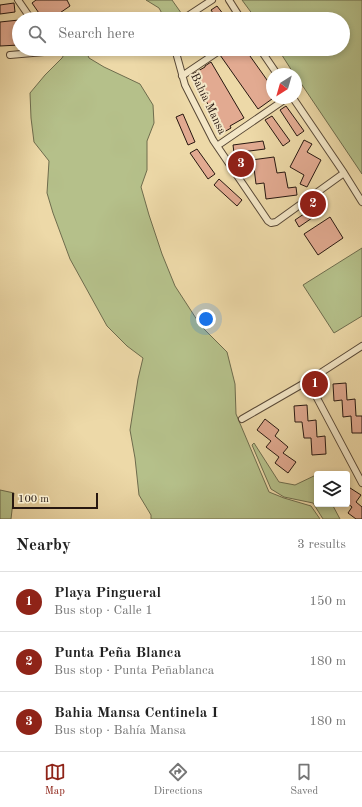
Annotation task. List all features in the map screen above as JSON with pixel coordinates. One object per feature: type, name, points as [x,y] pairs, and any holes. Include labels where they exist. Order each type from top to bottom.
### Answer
[{"type":"street","points":[[18,0],[26,12]]},
{"type":"street","points":[[194,12],[212,0]]},
{"type":"street","points":[[229,0],[237,12]]},
{"type":"street","name":"Bahía Mansa","points":[[177,56],[182,76],[217,146],[268,221],[271,223],[276,222],[344,173]]},
{"type":"street","points":[[182,76],[212,56]]},
{"type":"street","points":[[265,56],[273,68]]},
{"type":"street","points":[[217,146],[278,104]]},
{"type":"street","points":[[297,104],[362,202]]},
{"type":"street","points":[[242,419],[308,381],[362,346]]},
{"type":"street","points":[[308,381],[362,483]]},
{"type":"green space","points":[[146,0],[172,0],[180,12],[161,12],[159,8]]},
{"type":"green space","points":[[242,0],[362,0],[362,174],[302,85],[302,68],[290,68],[282,56],[350,56],[350,12],[251,12]]},
{"type":"green space","points":[[63,56],[88,56],[104,67],[140,84],[153,105],[154,123],[147,141],[147,170],[141,187],[162,254],[175,286],[201,326],[227,352],[235,384],[236,414],[269,492],[311,506],[320,519],[151,519],[151,515],[139,495],[130,430],[143,358],[127,346],[107,326],[70,259],[47,193],[49,161],[34,142],[30,93]]},
{"type":"green space","points":[[362,248],[362,316],[334,333],[303,285]]},
{"type":"green space","points":[[254,443],[279,482],[295,485],[314,476],[314,505],[313,503],[284,497],[271,489],[252,445]]},
{"type":"green space","points":[[0,490],[14,493],[11,519],[0,519]]},
{"type":"green space","points":[[316,507],[334,507],[340,519],[323,519]]},
{"type":"building","points":[[36,0],[67,0],[70,6],[61,12],[38,12],[32,3]]},
{"type":"building","points":[[14,3],[15,12],[0,14],[0,5]]},
{"type":"building","points":[[217,6],[222,12],[212,12],[211,10]]},
{"type":"building","points":[[12,21],[12,45],[0,46],[0,22]]},
{"type":"building","points":[[221,56],[250,56],[266,79],[266,103],[258,109]]},
{"type":"building","points":[[211,62],[244,118],[230,126],[231,128],[224,132],[191,75]]},
{"type":"building","points":[[286,106],[304,131],[297,136],[280,110]]},
{"type":"building","points":[[183,114],[195,142],[188,145],[176,117]]},
{"type":"building","points":[[272,116],[290,141],[283,146],[265,120]]},
{"type":"building","points":[[304,140],[312,144],[307,152],[321,160],[307,187],[300,184],[304,175],[290,167]]},
{"type":"building","points":[[263,141],[265,149],[234,153],[233,145]]},
{"type":"building","points":[[197,149],[215,174],[208,179],[190,153]]},
{"type":"building","points":[[274,157],[277,173],[285,172],[288,188],[296,187],[297,195],[266,199],[264,183],[256,184],[254,168],[245,169],[244,161]]},
{"type":"building","points":[[219,179],[242,200],[237,206],[214,185]]},
{"type":"building","points":[[320,203],[325,209],[299,227],[295,220]]},
{"type":"building","points":[[330,217],[343,238],[318,255],[304,234]]},
{"type":"building","points":[[346,383],[347,400],[355,399],[356,416],[362,416],[362,433],[352,433],[351,416],[343,417],[342,400],[334,401],[333,384]]},
{"type":"building","points":[[307,405],[308,421],[316,420],[317,437],[325,436],[326,454],[312,455],[311,438],[304,438],[302,422],[295,422],[294,406]]},
{"type":"building","points":[[265,419],[279,430],[275,436],[288,447],[283,453],[296,462],[288,473],[275,463],[279,457],[266,447],[271,441],[257,430]]},
{"type":"building","points":[[350,488],[361,495],[356,502],[362,507],[362,519],[356,519],[348,513],[352,507],[350,505]]},
{"type":"place","name":"Bahia Mansa Centinela I","points":[[241,164]]},
{"type":"place","name":"Punta Peña Blanca","points":[[313,204]]},
{"type":"place","name":"Playa Pingueral","points":[[315,384]]}]
